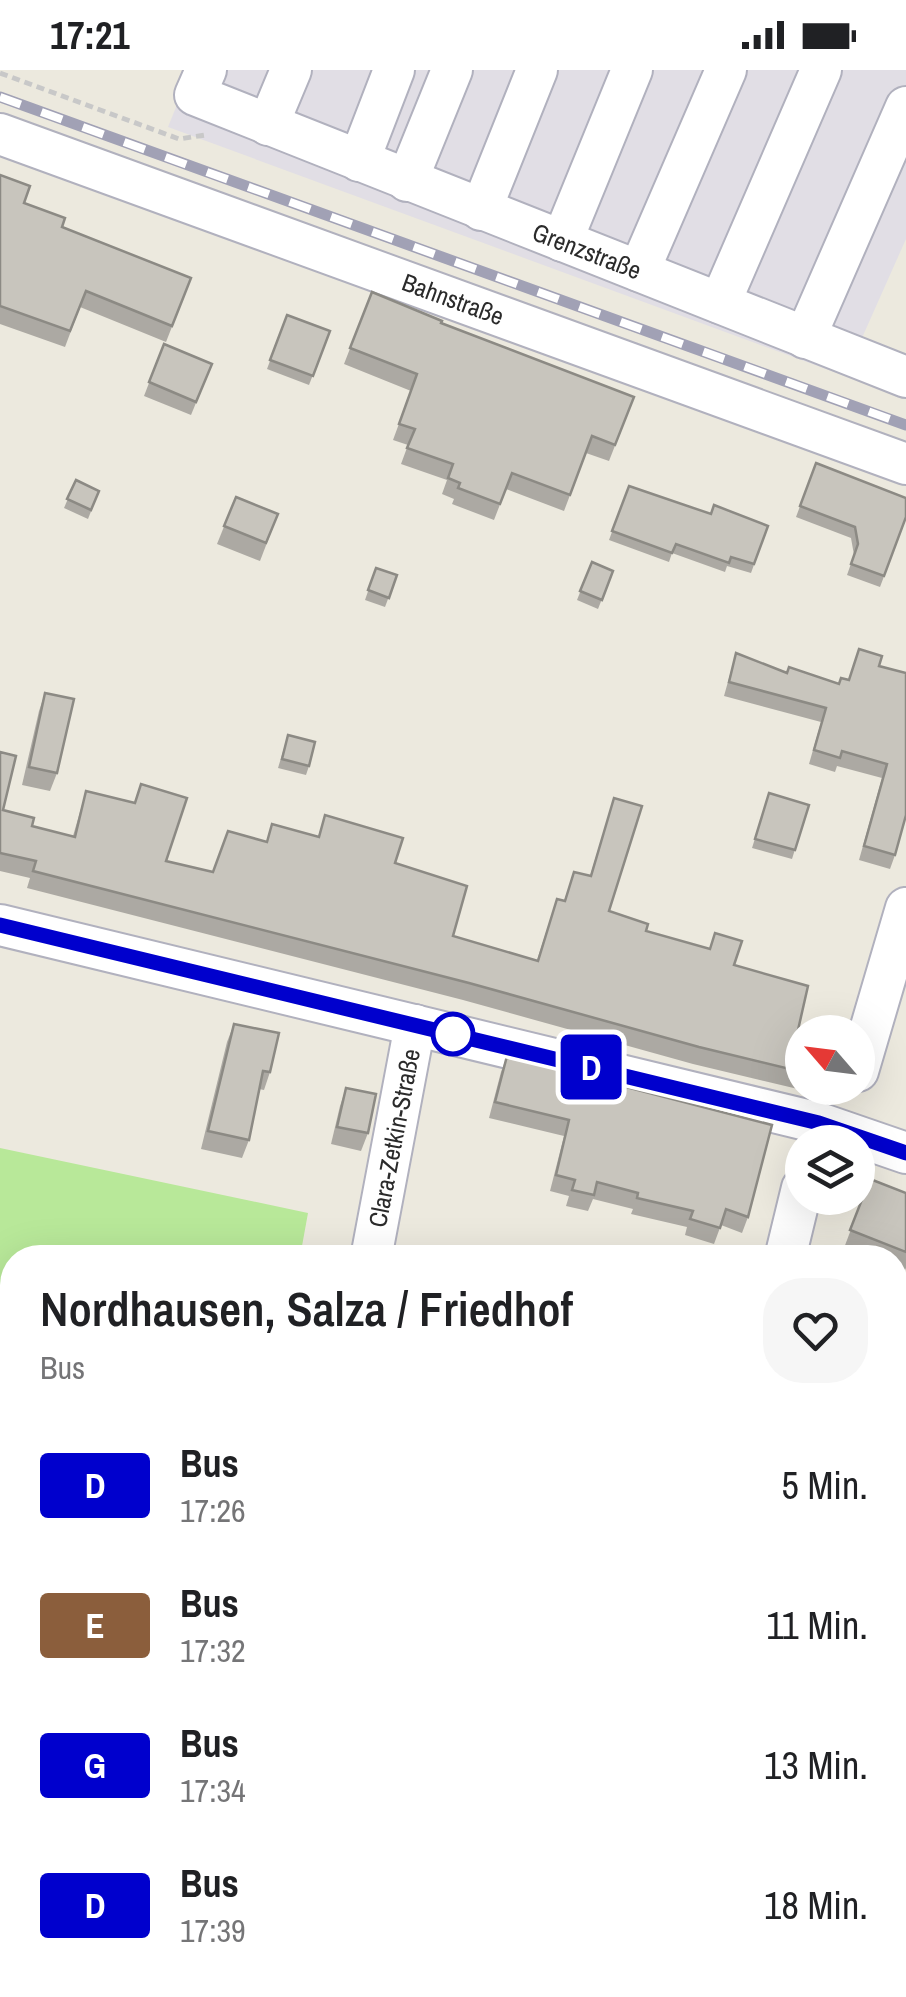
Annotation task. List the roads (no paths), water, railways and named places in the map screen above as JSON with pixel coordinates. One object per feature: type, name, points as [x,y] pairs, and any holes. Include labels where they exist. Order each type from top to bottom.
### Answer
[{"type":"street","name":"Grenzstraße","points":[[206,70],[195,95],[906,377]]},
{"type":"street","points":[[268,125],[290,70]]},
{"type":"street","points":[[359,160],[394,70]]},
{"type":"street","points":[[407,181],[452,70]]},
{"type":"street","points":[[481,210],[537,70]]},
{"type":"street","points":[[562,240],[632,70]]},
{"type":"street","points":[[639,271],[726,70]]},
{"type":"street","points":[[720,303],[822,70]]},
{"type":"street","points":[[805,338],[906,107]]},
{"type":"street","name":"Bahnstraße","points":[[0,134],[906,464]]},
{"type":"street","points":[[874,1015],[906,908]]},
{"type":"street","name":"Clara-Zetkin-Straße","points":[[0,925],[415,1024],[374,1245]]},
{"type":"street","points":[[415,1024],[802,1125]]},
{"type":"street","points":[[875,1145],[906,1153]]},
{"type":"street","points":[[788,1245],[795,1215]]},
{"type":"railway","points":[[0,97],[906,425]]}]
